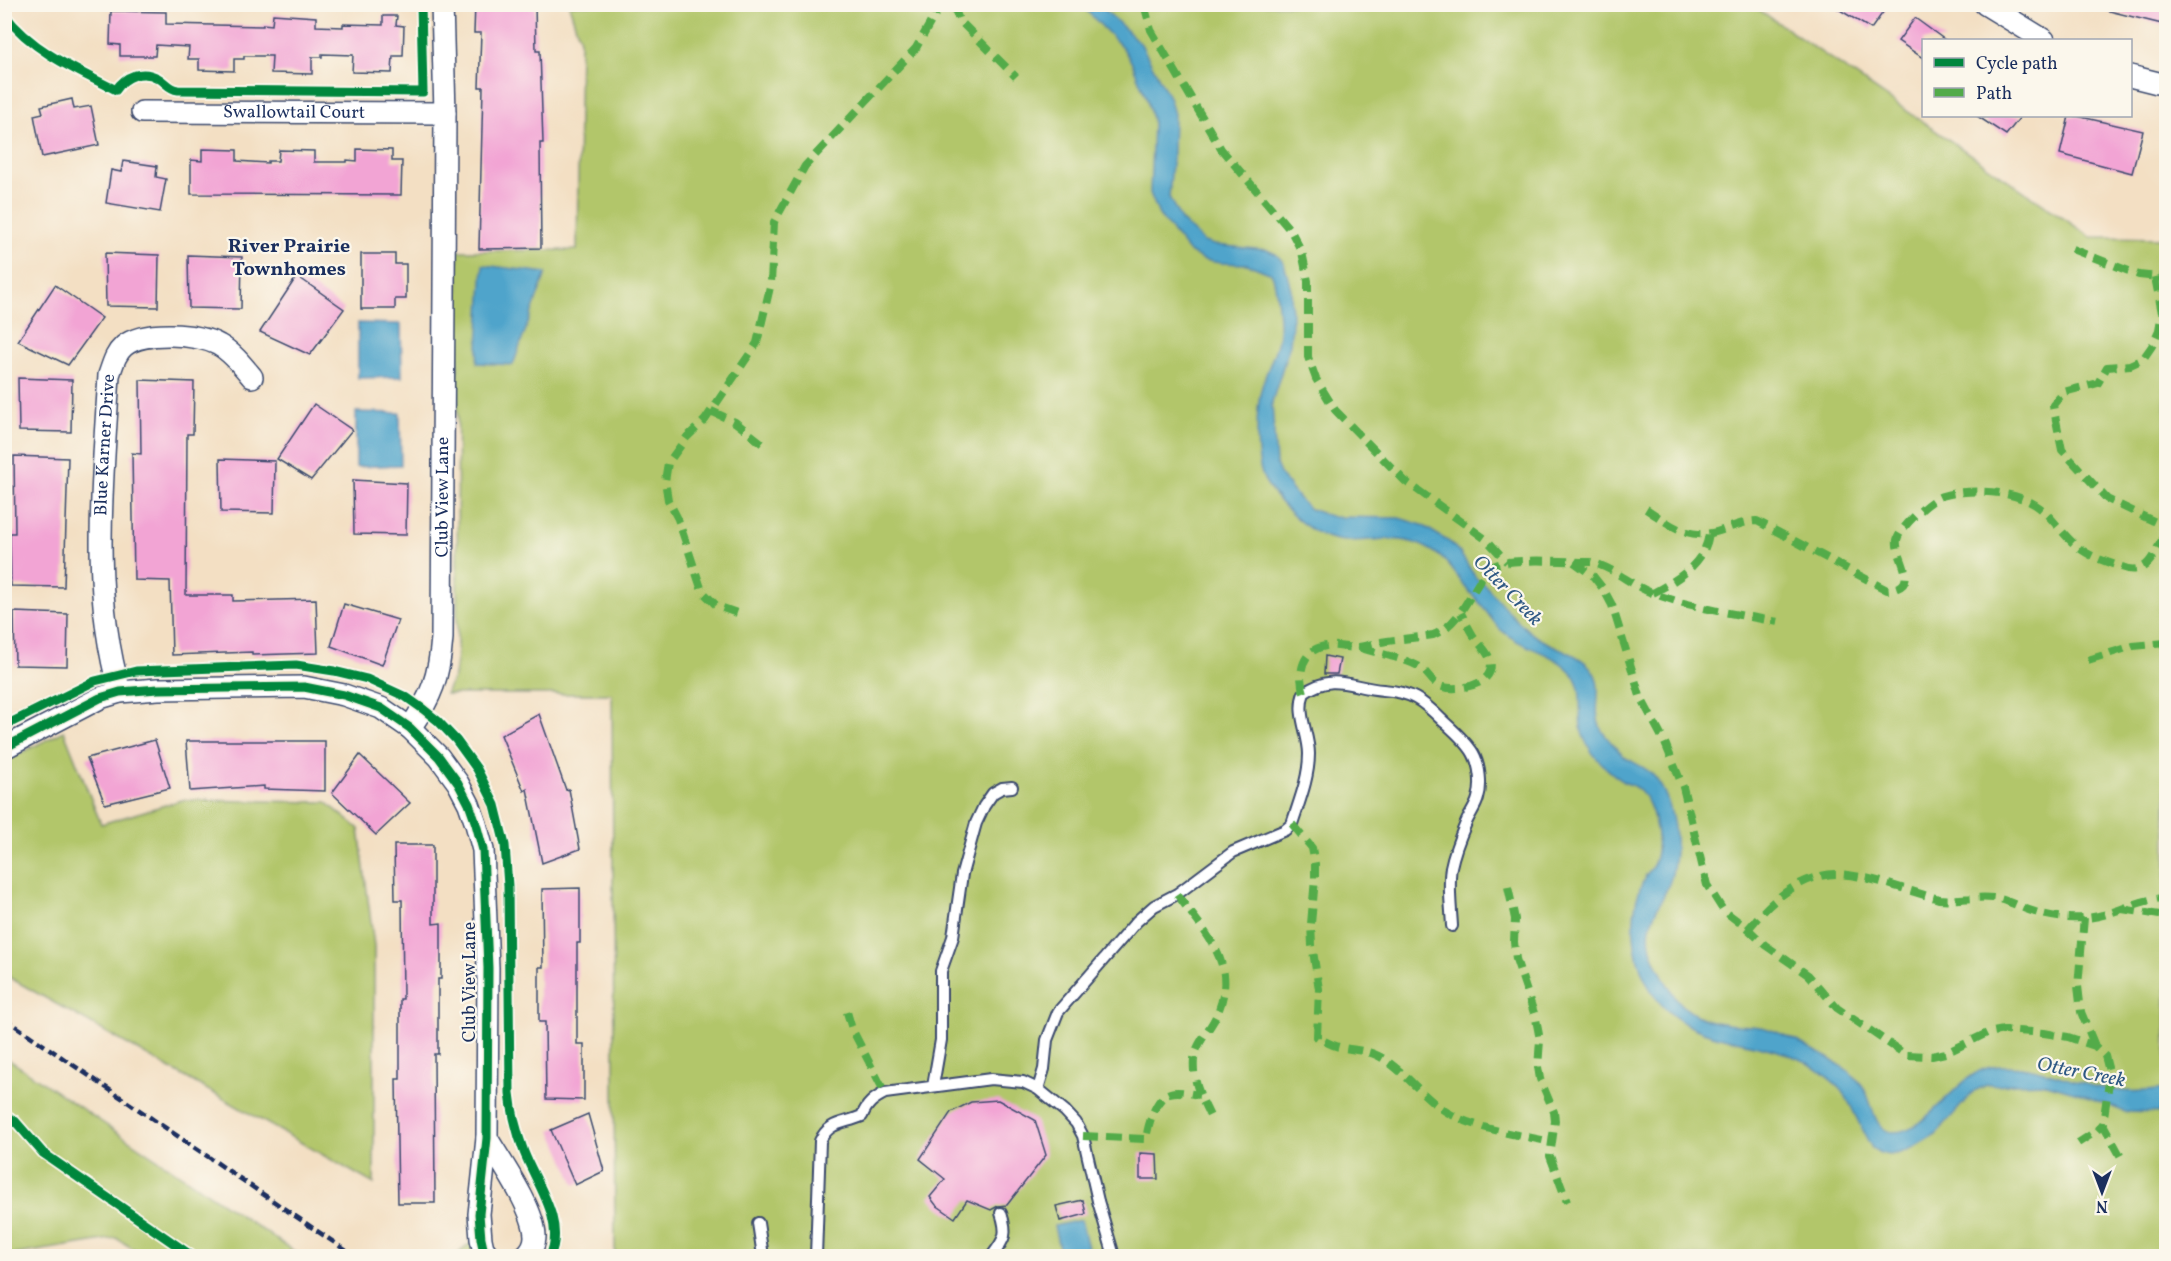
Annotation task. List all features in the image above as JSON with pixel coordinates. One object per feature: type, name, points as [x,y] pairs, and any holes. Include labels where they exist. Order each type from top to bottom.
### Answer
[{"type":"street","name":"Club View Lane","points":[[442,4],[445,114],[442,639],[440,665],[433,689],[410,728],[439,758],[458,783],[476,824],[483,850],[488,968],[487,1138],[479,1214],[483,1248],[489,1257]]},
{"type":"street","points":[[1985,4],[2042,39]]},
{"type":"street","points":[[2132,76],[2166,85]]},
{"type":"street","name":"Swallowtail Court","points":[[142,112],[445,114]]},
{"type":"street","name":"Blue Karner Drive","points":[[120,692],[106,623],[101,569],[100,518],[109,375],[115,357],[126,345],[141,338],[160,336],[199,338],[219,345],[235,358],[252,377]]},
{"type":"street","points":[[4,748],[100,698],[120,692],[158,689],[304,687],[344,695],[381,708],[410,728]]},
{"type":"street","points":[[487,1138],[531,1217],[535,1234],[534,1243],[531,1251],[525,1257]]},
{"type":"lane","points":[[1038,1089],[1044,1069],[1047,1040],[1058,1012],[1137,921],[1154,906],[1177,894],[1233,852],[1285,830],[1292,824],[1307,771],[1309,753],[1301,713],[1302,699],[1304,693],[1323,682],[1346,682],[1373,689],[1410,694],[1422,700],[1434,711],[1475,755],[1479,770],[1478,798],[1451,867],[1452,926]]},
{"type":"lane","points":[[933,1086],[941,1040],[941,971],[953,937],[962,874],[975,823],[993,793],[1002,788],[1012,787]]},
{"type":"lane","points":[[816,1257],[820,1141],[825,1131],[834,1124],[862,1116],[866,1106],[873,1099],[885,1094],[991,1079],[1023,1082],[1038,1089],[1076,1123],[1083,1136],[1114,1257]]},
{"type":"lane","points":[[992,1257],[1003,1243],[1006,1227],[1001,1213]]},
{"type":"lane","points":[[758,1223],[763,1257]]},
{"type":"green space","points":[[569,5],[1752,5],[2091,237],[2166,238],[2166,1256],[615,1256],[612,694],[446,694],[454,676],[457,653],[458,251],[577,250],[580,40]]},
{"type":"green space","points":[[64,731],[101,824],[182,800],[326,802],[359,829],[374,946],[374,1184],[5,975],[5,761]]},
{"type":"green space","points":[[5,1057],[301,1256],[145,1256],[116,1238],[5,1256]]},
{"type":"green space","points":[[472,1242],[478,1256],[455,1256]]},
{"type":"water","points":[[1081,5],[1102,5],[1141,44],[1169,97],[1174,114],[1169,197],[1181,220],[1204,242],[1267,250],[1276,254],[1284,263],[1291,289],[1292,323],[1290,344],[1272,402],[1276,464],[1281,476],[1310,509],[1333,517],[1399,518],[1422,525],[1451,543],[1476,578],[1523,626],[1538,638],[1581,659],[1593,671],[1598,687],[1597,712],[1601,729],[1626,758],[1653,775],[1666,796],[1671,812],[1675,836],[1673,867],[1669,884],[1652,921],[1649,938],[1655,960],[1674,996],[1690,1012],[1700,1017],[1732,1025],[1772,1030],[1831,1059],[1858,1080],[1866,1091],[1881,1126],[1893,1132],[1906,1130],[1918,1123],[1978,1072],[1991,1067],[2005,1066],[2034,1069],[2110,1090],[2134,1092],[2166,1089],[2166,1113],[2125,1112],[2078,1093],[2043,1083],[1987,1085],[1974,1091],[1936,1134],[1914,1147],[1889,1155],[1872,1148],[1844,1093],[1821,1072],[1800,1059],[1777,1051],[1705,1033],[1683,1023],[1664,1007],[1642,973],[1635,946],[1636,903],[1646,876],[1655,862],[1657,850],[1652,812],[1643,794],[1607,769],[1589,748],[1582,733],[1579,687],[1570,671],[1554,659],[1518,642],[1501,630],[1449,565],[1439,556],[1427,548],[1407,541],[1335,540],[1300,521],[1289,512],[1272,491],[1265,481],[1259,463],[1257,426],[1262,388],[1279,335],[1278,304],[1272,274],[1247,264],[1204,260],[1189,252],[1159,215],[1150,193],[1153,123],[1147,100],[1132,63],[1123,48]]},
{"type":"water","points":[[483,265],[546,273],[513,365],[477,363]]},
{"type":"water","points":[[358,323],[401,324],[402,377],[358,378]]},
{"type":"water","points":[[356,412],[400,413],[401,465],[356,467]]},
{"type":"water","points":[[1081,1220],[1090,1256],[1061,1256],[1054,1226]]},
{"type":"building","points":[[475,4],[535,4],[536,51],[540,51],[543,143],[540,143],[541,248],[479,249],[483,87],[479,87],[481,33],[474,33]]},
{"type":"building","points":[[1830,4],[1889,4],[1871,29]]},
{"type":"building","points":[[2106,4],[2166,4],[2166,25],[2105,10]]},
{"type":"building","points":[[111,11],[166,12],[166,24],[263,26],[263,24],[272,25],[273,14],[316,17],[316,26],[343,27],[343,24],[383,25],[383,16],[397,16],[396,25],[404,26],[403,56],[393,56],[392,73],[352,72],[353,55],[322,54],[322,57],[312,57],[312,74],[271,73],[272,56],[244,56],[244,59],[234,59],[234,71],[199,70],[199,59],[188,59],[189,47],[156,45],[155,56],[120,56],[120,45],[110,44]]},
{"type":"building","points":[[1915,18],[1944,39],[1922,39],[1922,57],[1898,41]]},
{"type":"building","points":[[72,99],[74,109],[91,106],[99,145],[42,157],[34,115],[43,113],[41,106]]},
{"type":"building","points":[[1979,117],[2020,117],[2006,135]]},
{"type":"building","points":[[2069,117],[2081,117],[2143,131],[2132,173],[2060,154]]},
{"type":"building","points":[[202,149],[237,150],[237,161],[268,163],[268,161],[278,161],[279,150],[314,151],[314,162],[347,162],[347,160],[357,161],[357,149],[392,150],[392,161],[402,161],[401,195],[191,194],[191,160],[202,161]]},
{"type":"building","points":[[123,161],[157,166],[156,177],[166,179],[160,212],[106,203],[111,170],[121,172]]},
{"type":"building","points":[[105,253],[159,255],[158,307],[106,306]]},
{"type":"building","points":[[361,254],[395,254],[395,264],[406,264],[406,299],[395,299],[395,309],[361,309]]},
{"type":"building","points":[[188,255],[242,257],[241,309],[189,308]]},
{"type":"building","points":[[297,276],[344,309],[310,355],[260,332]]},
{"type":"building","points":[[55,285],[102,318],[68,365],[18,341]]},
{"type":"building","points":[[18,378],[72,380],[71,432],[19,431]]},
{"type":"building","points":[[140,380],[194,382],[193,434],[187,434],[186,595],[233,595],[233,601],[316,599],[318,653],[252,655],[252,652],[172,655],[170,581],[134,580],[132,453],[141,454]]},
{"type":"building","points":[[314,404],[352,430],[311,480],[277,459]]},
{"type":"building","points":[[14,456],[68,458],[64,587],[11,586],[10,533],[15,533]]},
{"type":"building","points":[[220,459],[275,461],[274,513],[221,512]]},
{"type":"building","points":[[353,480],[407,483],[406,535],[354,534]]},
{"type":"building","points":[[344,604],[398,620],[382,665],[331,646]]},
{"type":"building","points":[[14,612],[68,614],[67,666],[15,665]]},
{"type":"building","points":[[1325,656],[1340,659],[1337,674],[1324,674]]},
{"type":"building","points":[[539,714],[566,790],[569,789],[580,849],[542,863],[527,789],[524,791],[501,735]]},
{"type":"building","points":[[155,740],[170,788],[105,804],[87,758]]},
{"type":"building","points":[[186,741],[325,741],[325,791],[264,789],[264,786],[190,791]]},
{"type":"building","points":[[360,755],[410,803],[376,835],[332,793]]},
{"type":"building","points":[[394,845],[433,845],[433,924],[441,923],[438,1054],[434,1054],[435,1203],[398,1203],[396,1079],[400,1079],[400,999],[403,999],[402,900],[395,900]]},
{"type":"building","points":[[580,888],[580,943],[577,943],[577,1044],[584,1044],[584,1100],[546,1099],[545,1022],[539,1022],[539,967],[543,967],[542,889]]},
{"type":"building","points":[[998,1100],[1035,1120],[1046,1155],[1007,1205],[991,1210],[967,1200],[955,1218],[936,1205],[930,1197],[945,1179],[920,1159],[951,1112],[971,1102]]},
{"type":"building","points":[[588,1114],[604,1171],[575,1185],[551,1130]]},
{"type":"building","points":[[1140,1153],[1157,1154],[1158,1179],[1140,1179]]},
{"type":"building","points":[[1083,1200],[1086,1214],[1060,1221],[1056,1206]]},
{"type":"railway","points":[[4,1018],[354,1256]]},
{"type":"marked path","points":[[737,613],[717,606],[702,591],[678,519],[668,500],[665,481],[668,463],[687,437],[705,420],[757,343],[771,283],[774,222],[805,166],[916,48],[941,4]]},
{"type":"marked path","points":[[953,4],[959,20],[1016,77]]},
{"type":"marked path","points":[[1144,4],[1151,30],[1221,149],[1291,231],[1302,252],[1308,281],[1308,357],[1316,379],[1335,410],[1405,481],[1487,540],[1507,562]]},
{"type":"marked path","points":[[2072,249],[2139,275],[2166,278]]},
{"type":"marked path","points":[[2155,277],[2162,313],[2159,330],[2143,359],[2130,365],[2107,367],[2098,383],[2064,392],[2053,405],[2062,450],[2107,499],[2166,527]]},
{"type":"marked path","points":[[711,411],[735,422],[764,445]]},
{"type":"marked path","points":[[1646,509],[1671,525],[1696,534],[1716,532],[1742,523],[1757,521],[1887,590],[1898,588],[1904,584],[1906,578],[1897,547],[1897,540],[1903,528],[1931,502],[1953,493],[1993,492],[2019,497],[2040,508],[2082,550],[2098,559],[2128,569],[2136,569],[2147,564],[2166,534]]},
{"type":"marked path","points":[[1653,593],[1680,576],[1696,562],[1707,544],[1709,533]]},
{"type":"marked path","points":[[1574,562],[1593,576],[1612,605],[1640,696],[1665,743],[1683,787],[1707,885],[1723,910],[1765,945],[1808,975],[1837,1008],[1906,1055],[1932,1056],[1946,1053],[1987,1033],[2004,1030],[2068,1037],[2095,1046],[2105,1056],[2110,1075],[2103,1124],[2121,1157]]},
{"type":"marked path","points":[[1304,693],[1301,678],[1303,664],[1311,652],[1326,646],[1361,647],[1433,635],[1454,620],[1486,572],[1501,563],[1591,562],[1607,568],[1644,590],[1667,598],[1778,622]]},
{"type":"marked path","points":[[1361,648],[1418,666],[1443,687],[1467,687],[1482,681],[1491,669],[1490,660],[1461,613]]},
{"type":"marked path","points":[[2088,660],[2133,646],[2166,643]]},
{"type":"marked path","points":[[1292,824],[1312,848],[1315,864],[1311,924],[1319,989],[1317,1037],[1338,1047],[1369,1052],[1382,1058],[1434,1103],[1454,1116],[1480,1126],[1551,1142]]},
{"type":"marked path","points":[[1748,929],[1783,894],[1812,878],[1836,874],[1862,877],[1939,899],[2000,899],[2041,914],[2067,918],[2096,917],[2145,901],[2166,898]]},
{"type":"marked path","points":[[1508,887],[1515,919],[1516,959],[1536,1019],[1540,1040],[1538,1067],[1540,1079],[1554,1112],[1555,1121],[1550,1156],[1567,1202]]},
{"type":"marked path","points":[[1177,894],[1210,939],[1223,969],[1224,989],[1219,1010],[1199,1044],[1194,1059],[1196,1082],[1210,1116]]},
{"type":"marked path","points":[[2122,909],[2166,916]]},
{"type":"marked path","points":[[2084,918],[2078,986],[2081,1012],[2095,1046]]},
{"type":"marked path","points":[[847,1012],[852,1029],[885,1093]]},
{"type":"marked path","points":[[1083,1136],[1146,1139],[1153,1113],[1160,1100],[1170,1093],[1177,1092],[1199,1095]]},
{"type":"marked path","points":[[2078,1143],[2103,1124]]},
{"type":"cycle path","points":[[4,14],[15,27],[41,49],[70,67],[116,90],[134,75],[146,74],[178,90],[423,92],[421,4]]},
{"type":"cycle path","points":[[4,726],[95,681],[136,671],[296,665],[367,679],[406,697],[438,721],[456,740],[477,769],[495,805],[505,845],[508,886],[510,1093],[521,1145],[552,1216],[554,1243],[550,1256]]},
{"type":"cycle path","points":[[4,748],[100,698],[120,692],[158,689],[304,687],[344,695],[381,708],[410,728],[439,757],[458,783],[469,804],[483,850],[488,968],[487,1138],[479,1214],[483,1248],[489,1256]]},
{"type":"cycle path","points":[[4,1114],[15,1121],[43,1153],[192,1256]]},
{"type":"district","name":"River Prairie Townhomes","points":[[289,258]]},
{"type":"water label","name":"Otter Creek","points":[[1507,591]]},
{"type":"water label","name":"Otter Creek","points":[[2081,1073]]}]
